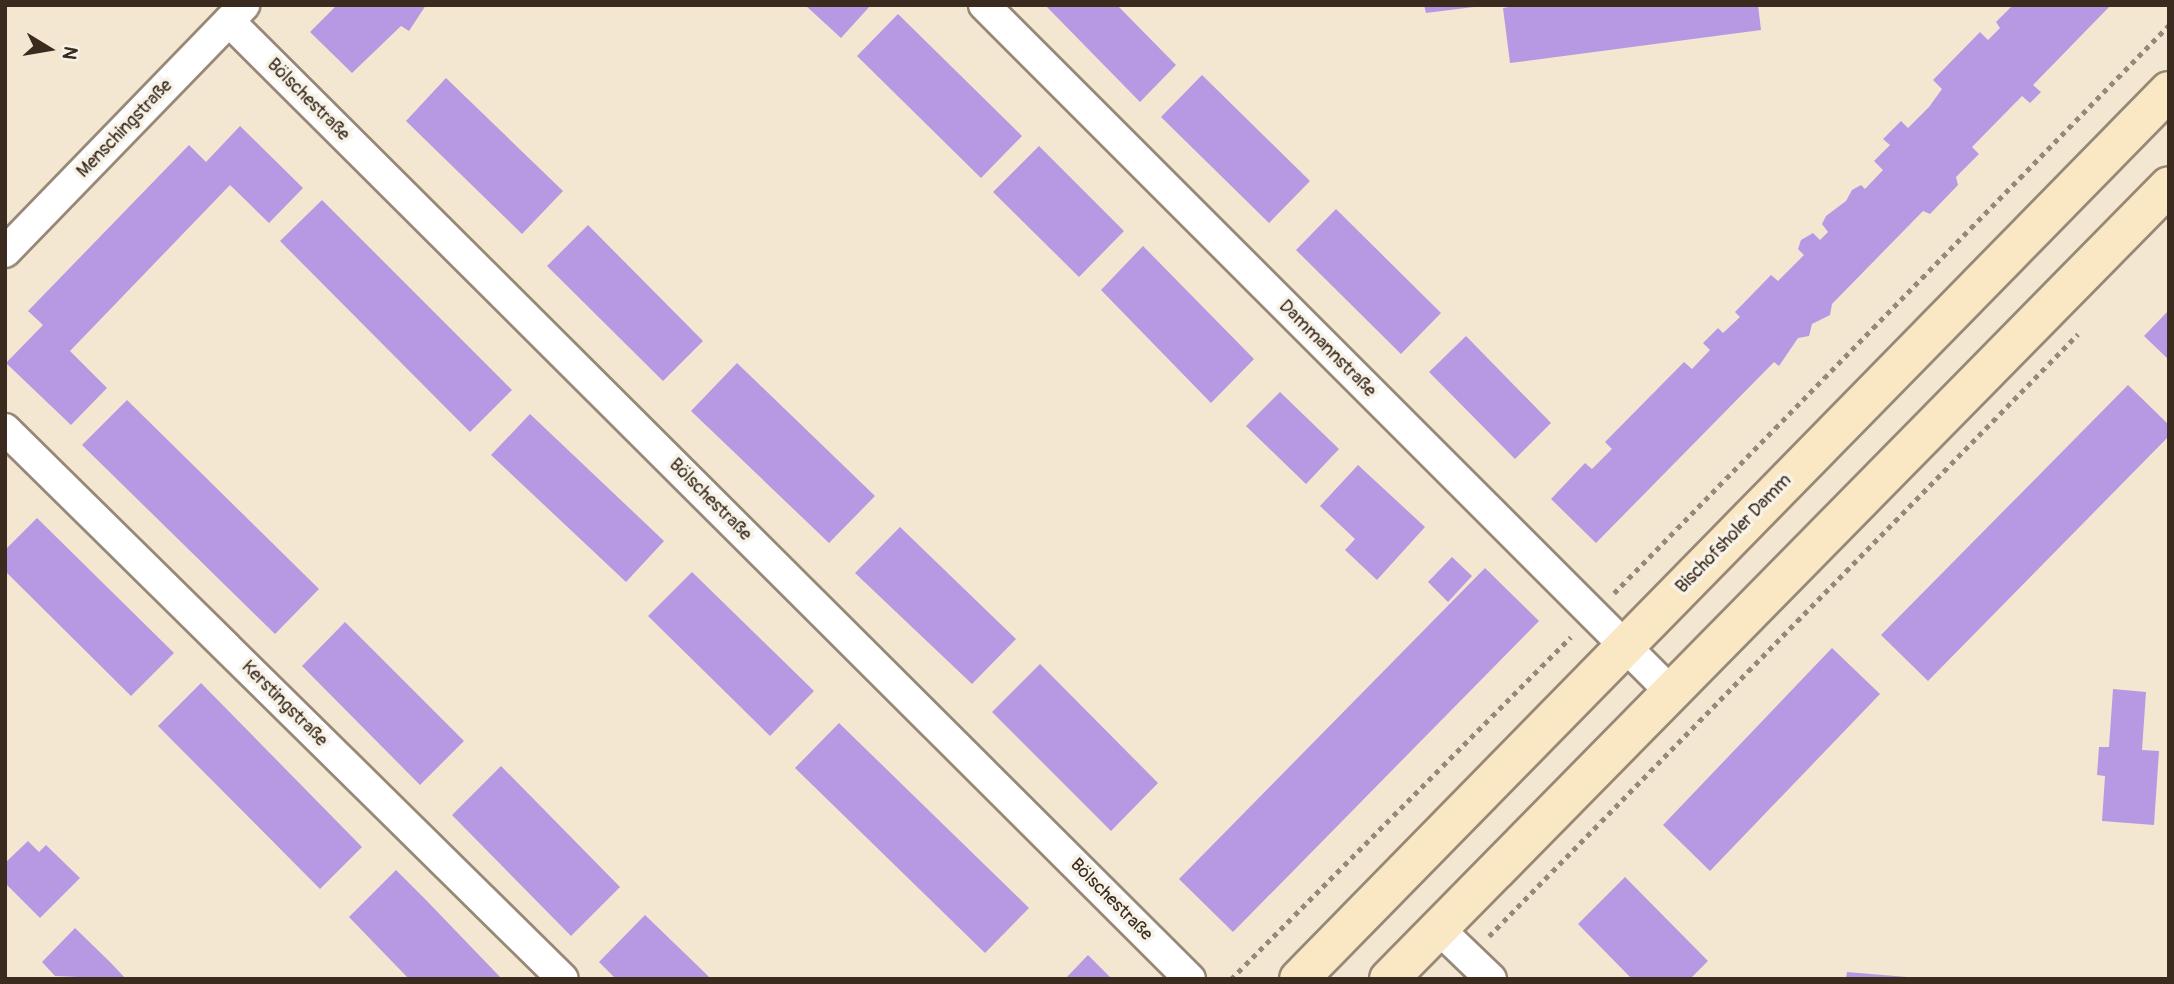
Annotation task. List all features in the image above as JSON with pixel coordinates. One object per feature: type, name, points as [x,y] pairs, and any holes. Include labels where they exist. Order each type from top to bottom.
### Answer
[{"type":"main road","name":"Bischofsholer Damm","points":[[1299,979],[2169,91]]},
{"type":"main road","points":[[1389,979],[2169,186]]},
{"type":"street","name":"Dammannstraße","points":[[984,5],[1671,692]]},
{"type":"street","name":"Menschingstraße","points":[[5,253],[236,13]]},
{"type":"street","name":"Bölschestraße","points":[[236,13],[1190,979]]},
{"type":"street","name":"Kerstingstraße","points":[[5,429],[563,979]]},
{"type":"street","points":[[1438,929],[1491,979]]},
{"type":"path","points":[[1604,603],[2169,25]]},
{"type":"path","points":[[1468,957],[2088,323]]},
{"type":"path","points":[[1231,979],[1581,627]]},
{"type":"building","points":[[337,5],[426,5],[409,31],[401,26],[352,73],[310,32]]},
{"type":"building","points":[[805,5],[871,5],[841,38]]},
{"type":"building","points":[[1045,5],[1117,5],[1176,65],[1140,102]]},
{"type":"building","points":[[1424,5],[1474,5],[1474,7],[1426,13]]},
{"type":"building","points":[[1521,5],[1758,5],[1761,30],[1510,63],[1503,8]]},
{"type":"building","points":[[2013,5],[2111,5],[2033,85],[2041,92],[2030,103],[2022,96],[1972,147],[1979,154],[1956,177],[1958,185],[1930,214],[1923,211],[1832,304],[1830,315],[1812,324],[1809,336],[1798,338],[1779,366],[1774,362],[1596,543],[1551,499],[1585,463],[1592,469],[1612,449],[1605,442],[1684,362],[1692,369],[1710,350],[1703,343],[1718,328],[1723,333],[1740,317],[1735,312],[1771,275],[1778,281],[1804,255],[1798,249],[1801,240],[1813,233],[1820,240],[1828,232],[1822,224],[1826,216],[1846,201],[1852,190],[1861,185],[1865,189],[1883,170],[1874,161],[1890,145],[1883,139],[1901,121],[1908,128],[1929,107],[1942,89],[1933,80],[1980,32],[1988,40],[2000,28],[1996,22]]},
{"type":"building","points":[[898,14],[1022,136],[981,178],[857,56]]},
{"type":"building","points":[[1202,75],[1310,181],[1269,223],[1161,117]]},
{"type":"building","points":[[446,78],[563,191],[522,234],[406,121]]},
{"type":"building","points":[[240,126],[303,188],[269,223],[230,185],[70,351],[107,388],[71,425],[6,363],[43,325],[28,311],[189,145],[206,162]]},
{"type":"building","points":[[1039,146],[1124,231],[1079,277],[993,192]]},
{"type":"building","points":[[322,200],[512,390],[470,432],[280,241]]},
{"type":"building","points":[[1336,209],[1441,313],[1401,354],[1296,250]]},
{"type":"building","points":[[588,225],[703,341],[663,381],[547,266]]},
{"type":"building","points":[[1143,246],[1254,359],[1211,403],[1101,290]]},
{"type":"building","points":[[2169,310],[2169,360],[2144,336]]},
{"type":"building","points":[[1466,336],[1551,423],[1515,459],[1429,372]]},
{"type":"building","points":[[737,363],[875,496],[829,543],[691,411]]},
{"type":"building","points":[[2128,385],[2169,425],[2169,436],[1928,681],[1881,635]]},
{"type":"building","points":[[1280,392],[1339,449],[1306,484],[1246,426]]},
{"type":"building","points":[[127,400],[319,589],[275,634],[82,445]]},
{"type":"building","points":[[530,414],[664,541],[626,582],[491,455]]},
{"type":"building","points":[[1358,465],[1425,527],[1377,580],[1345,550],[1355,539],[1320,506]]},
{"type":"building","points":[[37,518],[174,653],[131,696],[5,571],[5,550]]},
{"type":"building","points":[[900,527],[1016,639],[972,684],[855,573]]},
{"type":"building","points":[[1452,557],[1472,576],[1448,602],[1428,582]]},
{"type":"building","points":[[1485,568],[1539,621],[1233,932],[1179,879]]},
{"type":"building","points":[[692,572],[814,691],[770,736],[648,616]]},
{"type":"building","points":[[345,622],[464,741],[420,785],[302,666]]},
{"type":"building","points":[[1832,648],[1880,694],[1710,871],[1663,825]]},
{"type":"building","points":[[1040,664],[1158,783],[1111,831],[992,712]]},
{"type":"building","points":[[201,683],[362,847],[320,889],[158,726]]},
{"type":"building","points":[[2113,689],[2146,692],[2142,750],[2159,751],[2154,825],[2102,821],[2105,776],[2097,775],[2099,747],[2109,747]]},
{"type":"building","points":[[839,723],[1029,908],[985,953],[795,768]]},
{"type":"building","points":[[501,766],[620,887],[571,936],[452,815]]},
{"type":"building","points":[[28,841],[39,852],[46,845],[80,878],[40,918],[5,883],[5,863]]},
{"type":"building","points":[[396,870],[502,979],[409,979],[349,917]]},
{"type":"building","points":[[1625,877],[1708,961],[1690,979],[1632,979],[1578,924]]},
{"type":"building","points":[[645,915],[711,979],[616,979],[599,962]]},
{"type":"building","points":[[75,928],[126,979],[55,976],[42,962]]},
{"type":"building","points":[[1088,955],[1112,979],[1065,979]]},
{"type":"building","points":[[1847,972],[1907,977],[1907,979],[1846,979]]}]
